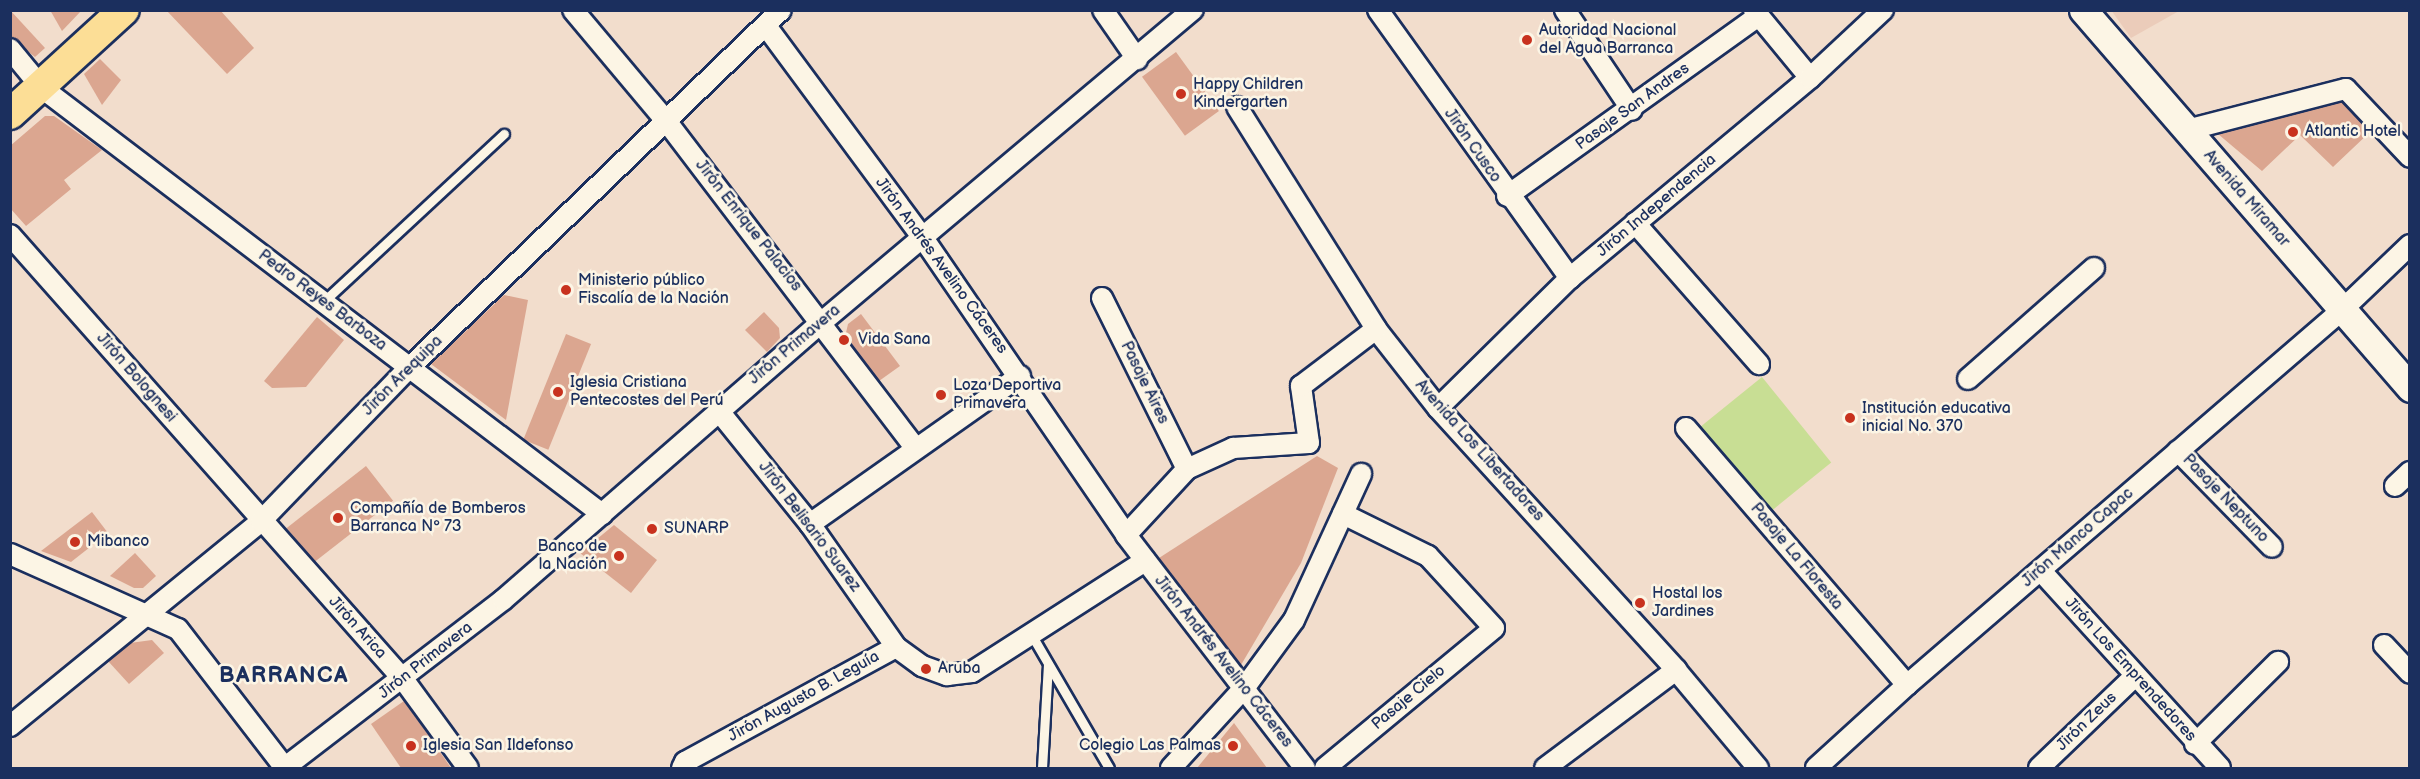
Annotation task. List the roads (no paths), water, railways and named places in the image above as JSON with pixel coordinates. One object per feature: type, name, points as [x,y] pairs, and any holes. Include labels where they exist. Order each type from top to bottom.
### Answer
[{"type":"main road","points":[[10,114],[42,88],[124,10]]},
{"type":"street","name":"Jirón Enrique Palacios","points":[[573,10],[667,122],[822,322],[915,448]]},
{"type":"street","points":[[1103,10],[1137,59]]},
{"type":"street","name":"Jirón Primavera","points":[[285,768],[403,679],[602,514],[822,322],[1193,10]]},
{"type":"street","name":"Jirón Cusco","points":[[1378,10],[1507,196],[1570,278]]},
{"type":"street","points":[[1564,10],[1632,110]]},
{"type":"street","name":"Jirón Independencia","points":[[1437,408],[1570,278],[1810,78],[1883,10]]},
{"type":"street","name":"Avenida Miramar","points":[[2083,10],[2409,388]]},
{"type":"street","points":[[1756,13],[1810,78]]},
{"type":"street","name":"Pasaje San Andres","points":[[1507,196],[1632,110],[1756,13]]},
{"type":"street","name":"Jirón Arequipa","points":[[10,726],[261,521],[410,368],[667,122],[771,17]]},
{"type":"street","name":"Jirón Andrés Avelino Cáceres","points":[[771,17],[1020,376],[1126,535],[1305,768]]},
{"type":"street","name":"Pedro Reyes Barboza","points":[[10,49],[42,88],[602,514]]},
{"type":"street","points":[[2187,130],[2346,89],[2407,149]]},
{"type":"street","name":"Avenida Los Libertadores","points":[[1237,107],[1376,329],[1437,408],[1676,670],[1758,768]]},
{"type":"street","points":[[1635,223],[1759,364]]},
{"type":"street","name":"Jirón Bolognesi","points":[[10,235],[261,521]]},
{"type":"street","name":"Jirón Manco Capac","points":[[1816,768],[1907,685],[2342,310],[2409,245]]},
{"type":"street","points":[[1968,379],[2094,268]]},
{"type":"street","name":"Pasaje Aires","points":[[1102,298],[1186,469]]},
{"type":"street","points":[[1126,535],[1186,469],[1233,448],[1309,443],[1301,386],[1376,329]]},
{"type":"street","points":[[810,524],[1020,376]]},
{"type":"street","name":"Jirón Belisario Suarez","points":[[718,411],[810,524],[896,647]]},
{"type":"street","name":"Pasaje La Floresta","points":[[1686,428],[1907,685]]},
{"type":"street","name":"Pasaje Neptuno","points":[[2178,451],[2272,547]]},
{"type":"street","points":[[2395,486],[2409,472]]},
{"type":"street","points":[[1170,768],[1245,687],[1294,620],[1361,474]]},
{"type":"street","name":"Pasaje Cielo","points":[[1324,768],[1494,628],[1428,556],[1343,514]]},
{"type":"street","name":"Jirón Arica","points":[[261,521],[403,679],[468,768]]},
{"type":"street","points":[[10,554],[178,629],[285,768]]},
{"type":"street","name":"Jirón Augusto B. Leguía","points":[[682,768],[685,762],[896,647],[922,666],[947,675],[972,672],[1145,561]]},
{"type":"street","name":"Jirón Los Emprendedores","points":[[2041,571],[2195,744],[2220,768]]},
{"type":"street","points":[[2384,645],[2409,673]]},
{"type":"street","points":[[2195,744],[2278,662]]},
{"type":"street","points":[[1545,768],[1676,670]]},
{"type":"street","name":"Jirón Zeus","points":[[2042,768],[2135,676]]},
{"type":"lane","points":[[323,302],[504,134]]},
{"type":"lane","points":[[1031,634],[1109,768]]},
{"type":"lane","points":[[1042,768],[1048,664]]},
{"type":"place","name":"Autoridad Nacional del Agua Barranca","points":[[1527,40]]},
{"type":"place","name":"Happy Children Kindergarten","points":[[1181,94]]},
{"type":"place","name":"Atlantic Hotel","points":[[2293,132]]},
{"type":"place","name":"Ministerio público Fiscalía de la Nación","points":[[566,290]]},
{"type":"place","name":"Vida Sana","points":[[844,340]]},
{"type":"place","name":"Iglesia Cristiana Pentecostes del Perú","points":[[558,392]]},
{"type":"place","name":"Loza Deportiva Primavera","points":[[941,395]]},
{"type":"place","name":"Institución educativa inicial No. 370","points":[[1850,418]]},
{"type":"place","name":"Compañía de Bomberos Barranca Nº 73","points":[[338,518]]},
{"type":"place","name":"SUNARP","points":[[652,529]]},
{"type":"place","name":"Mibanco","points":[[75,542]]},
{"type":"place","name":"Banco de la Nación","points":[[619,556]]},
{"type":"place","name":"Hostal los Jardines","points":[[1640,603]]},
{"type":"place","name":"Aruba","points":[[926,669]]},
{"type":"place","name":"Iglesia San Ildefonso","points":[[411,746]]},
{"type":"place","name":"Colegio Las Palmas","points":[[1233,746]]},
{"type":"district","name":"BARRANCA","points":[[284,676]]}]
